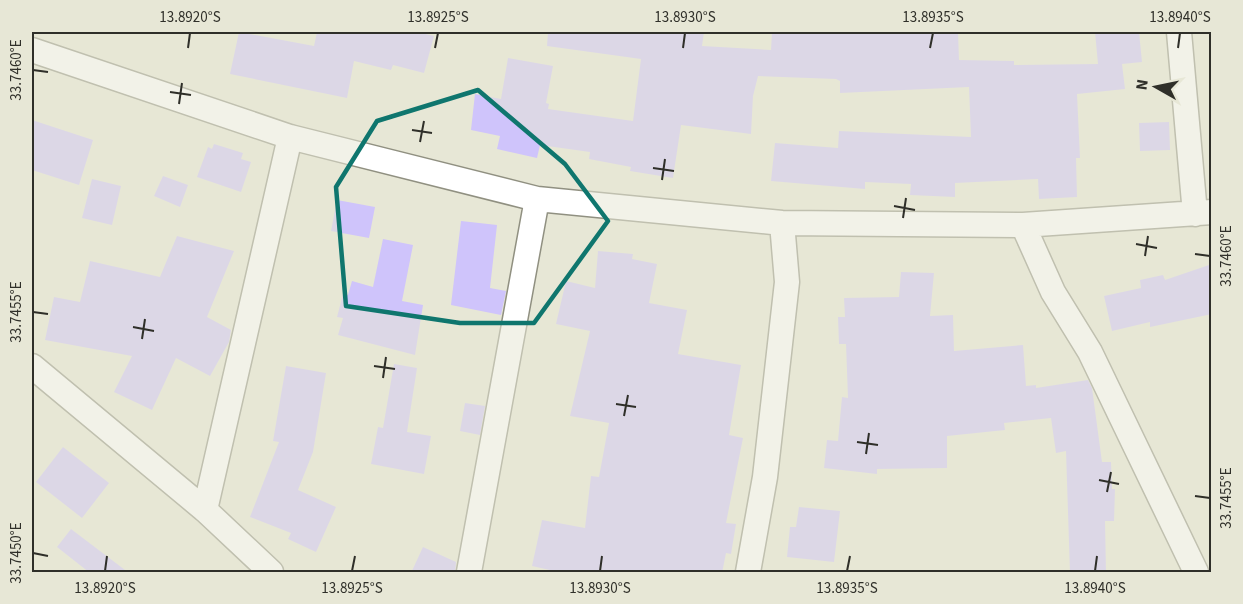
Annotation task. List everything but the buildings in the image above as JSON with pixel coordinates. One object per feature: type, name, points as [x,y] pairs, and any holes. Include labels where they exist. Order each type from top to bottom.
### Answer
[{"type":"street","points":[[32,50],[290,137],[537,200],[782,223],[1023,225],[1203,213],[1179,32]]},
{"type":"street","points":[[205,510],[290,137]]},
{"type":"street","points":[[469,573],[537,200]]},
{"type":"street","points":[[748,573],[765,477],[787,282],[782,223]]},
{"type":"street","points":[[1023,225],[1053,292],[1090,352],[1196,573]]},
{"type":"street","points":[[32,366],[205,510],[271,573]]},
{"type":"highlighted area","points":[[478,90],[565,164],[608,221],[534,323],[460,323],[346,306],[336,187],[377,121]]}]
